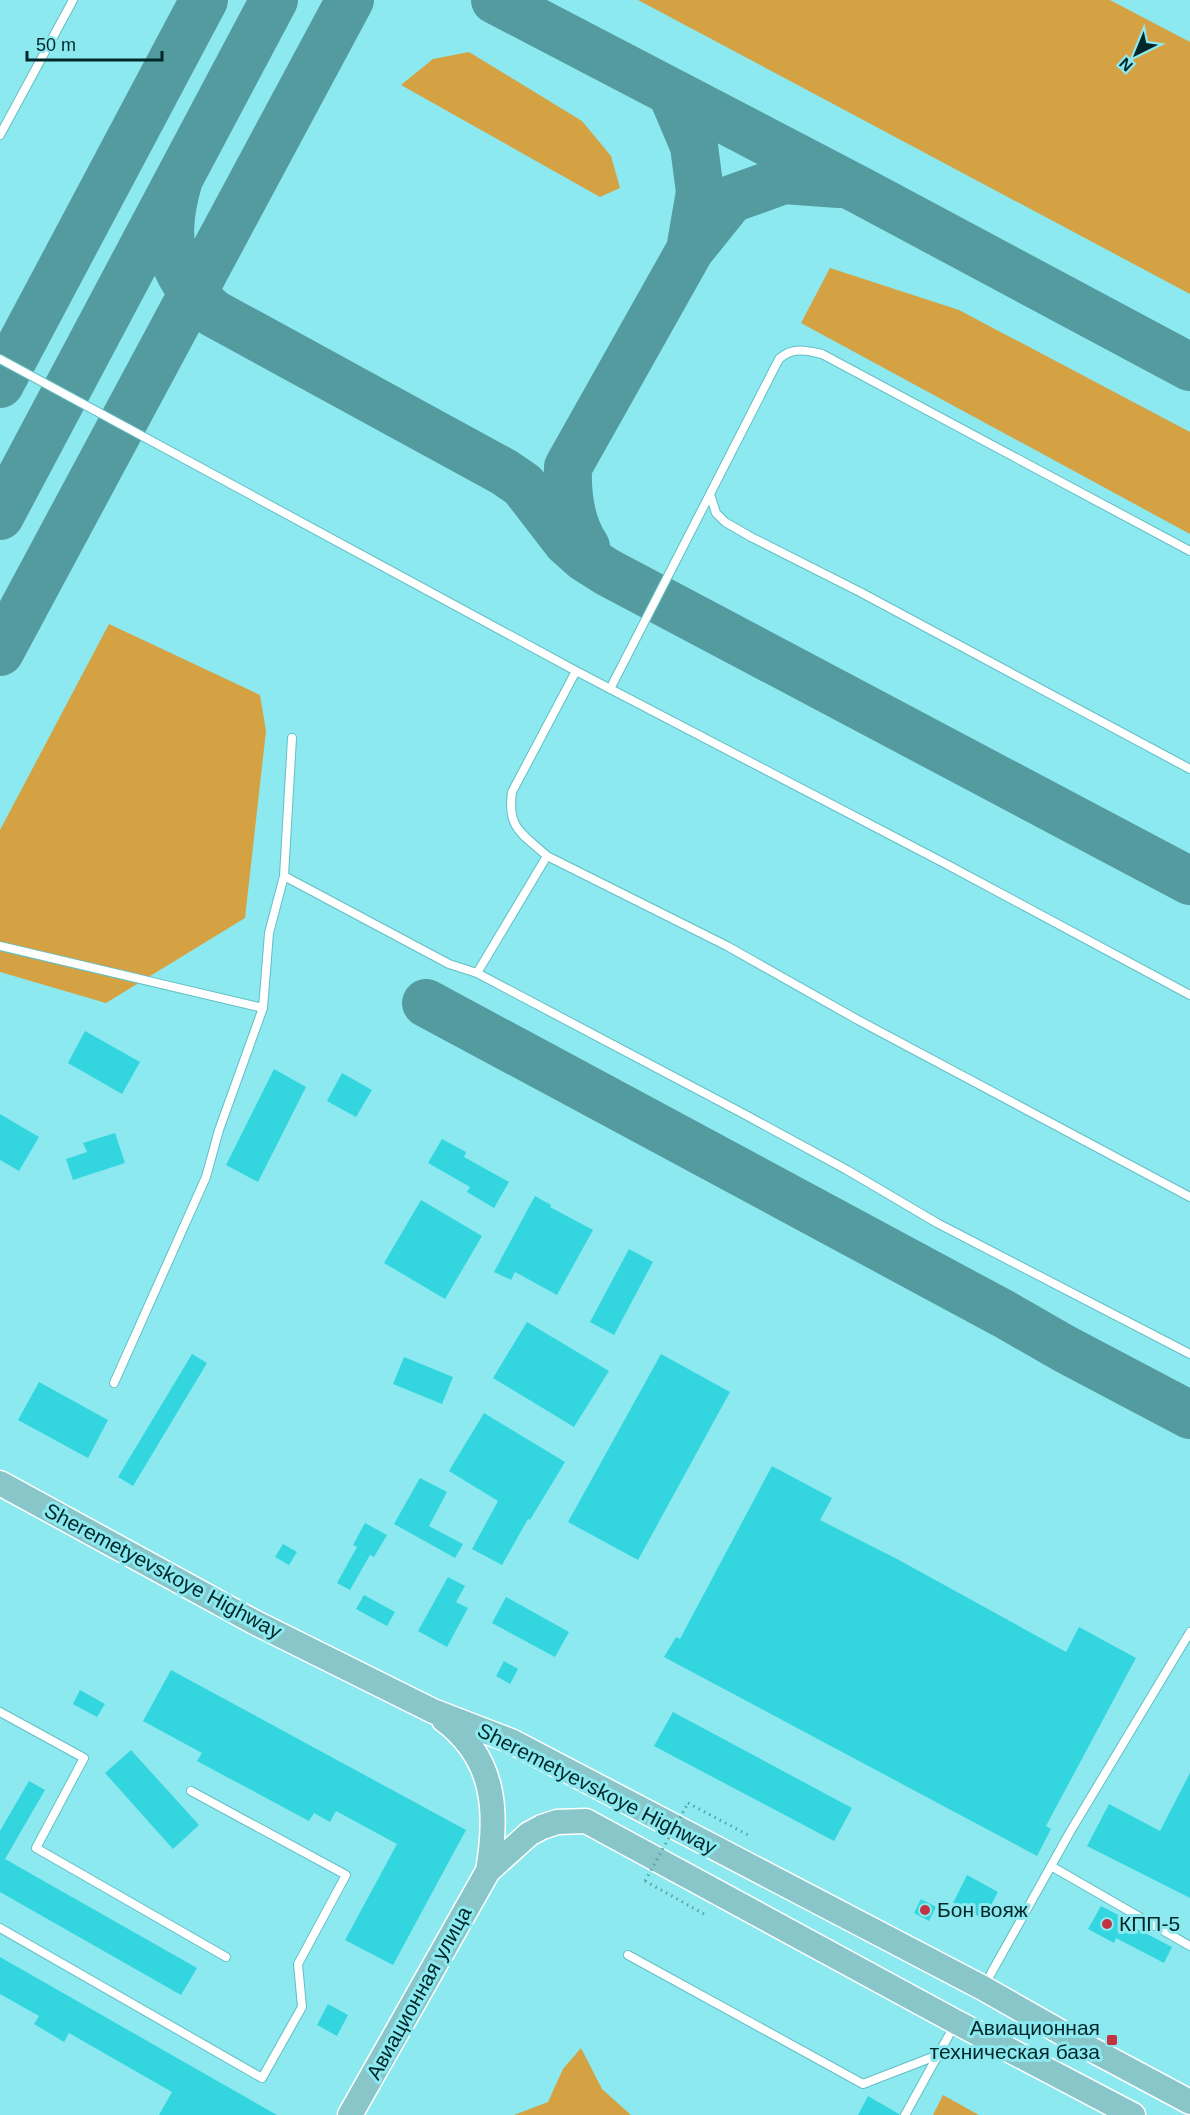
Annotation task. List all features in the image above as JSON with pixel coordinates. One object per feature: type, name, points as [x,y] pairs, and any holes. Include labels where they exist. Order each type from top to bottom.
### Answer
[{"type":"main road","name":"Sheremetyevskoye Highway","points":[[0,1483],[254,1622],[433,1711],[511,1741],[983,1988],[1190,2102]]},
{"type":"main road","name":"Авиационная улица","points":[[433,1711],[452,1726],[469,1745],[482,1766],[490,1789],[494,1813],[493,1842],[488,1871]]},
{"type":"main road","name":"Sheremetyevskoye Highway","points":[[586,1821],[956,2022],[1133,2115]]},
{"type":"main road","name":"Авиационная улица","points":[[354,2112],[488,1871],[529,1834],[542,1827],[557,1822],[586,1821]]},
{"type":"lane","points":[[0,135],[73,0]]},
{"type":"lane","points":[[610,689],[779,359],[786,353],[808,350],[822,354],[1190,551]]},
{"type":"lane","points":[[0,359],[576,671],[946,864],[1190,995]]},
{"type":"lane","points":[[710,494],[716,513],[724,522],[860,592],[1190,769]]},
{"type":"lane","points":[[576,671],[512,792],[511,820],[547,856],[727,946],[858,1020],[1190,1197]]},
{"type":"lane","points":[[114,1383],[206,1177],[219,1130],[263,1008],[269,933],[284,876],[292,738]]},
{"type":"lane","points":[[477,973],[547,856]]},
{"type":"lane","points":[[284,876],[449,964],[477,973],[847,1170],[937,1223],[1190,1354]]},
{"type":"lane","points":[[0,946],[263,1008]]},
{"type":"lane","points":[[983,1988],[1051,1866],[1190,1632]]},
{"type":"lane","points":[[0,1712],[84,1758],[36,1848],[226,1957]]},
{"type":"lane","points":[[0,1928],[262,2078],[302,2007],[298,1964],[346,1875],[191,1791]]},
{"type":"lane","points":[[1051,1866],[1190,1946]]},
{"type":"lane","points":[[628,1955],[863,2084],[938,2055]]},
{"type":"lane","points":[[905,2115],[956,2022]]},
{"type":"path","points":[[704,1914],[645,1881],[688,1803],[748,1835]]},
{"type":"shaded area","points":[[638,0],[1110,0],[1190,42],[1190,294]]},
{"type":"shaded area","points":[[469,52],[582,121],[611,156],[620,188],[600,197],[401,85],[433,59]]},
{"type":"shaded area","points":[[830,268],[959,310],[1190,432],[1190,534],[801,323]]},
{"type":"shaded area","points":[[109,624],[260,695],[266,731],[245,918],[106,1003],[0,972],[0,830]]},
{"type":"shaded area","points":[[581,2048],[602,2089],[631,2115],[514,2115],[548,2102],[563,2069]]},
{"type":"shaded area","points":[[943,2095],[979,2115],[933,2115]]},
{"type":"building","points":[[85,1031],[140,1062],[122,1094],[68,1063]]},
{"type":"building","points":[[274,1069],[306,1087],[258,1182],[226,1165]]},
{"type":"building","points":[[342,1073],[372,1090],[356,1117],[327,1101]]},
{"type":"building","points":[[0,1114],[39,1137],[19,1171],[0,1160]]},
{"type":"building","points":[[115,1133],[125,1163],[73,1180],[66,1159],[87,1152],[83,1143]]},
{"type":"building","points":[[442,1139],[466,1152],[464,1157],[509,1182],[494,1208],[467,1192],[470,1187],[428,1163]]},
{"type":"building","points":[[535,1196],[551,1205],[550,1207],[593,1230],[557,1295],[515,1272],[511,1280],[494,1272]]},
{"type":"building","points":[[421,1200],[482,1236],[445,1299],[384,1263]]},
{"type":"building","points":[[629,1249],[653,1262],[614,1335],[590,1322]]},
{"type":"building","points":[[527,1322],[609,1371],[574,1427],[493,1378]]},
{"type":"building","points":[[192,1354],[207,1363],[133,1486],[118,1477]]},
{"type":"building","points":[[661,1354],[730,1392],[638,1560],[568,1522]]},
{"type":"building","points":[[404,1357],[453,1377],[442,1404],[393,1384]]},
{"type":"building","points":[[39,1382],[108,1420],[88,1458],[18,1420]]},
{"type":"building","points":[[484,1413],[565,1462],[530,1520],[528,1519],[502,1565],[472,1549],[498,1501],[449,1471]]},
{"type":"building","points":[[772,1466],[832,1498],[820,1520],[897,1559],[1066,1652],[1079,1627],[1136,1658],[1046,1826],[1051,1829],[1037,1856],[664,1657],[676,1637],[680,1639]]},
{"type":"building","points":[[420,1478],[447,1492],[429,1526],[463,1544],[455,1558],[394,1524]]},
{"type":"building","points":[[365,1523],[387,1535],[374,1557],[370,1555],[350,1590],[337,1583],[357,1547],[353,1545]]},
{"type":"building","points":[[283,1544],[297,1552],[289,1565],[275,1557]]},
{"type":"building","points":[[448,1577],[465,1586],[456,1602],[468,1608],[447,1647],[418,1631]]},
{"type":"building","points":[[364,1595],[395,1612],[387,1626],[356,1609]]},
{"type":"building","points":[[506,1597],[569,1632],[555,1657],[492,1623]]},
{"type":"building","points":[[504,1661],[518,1669],[510,1684],[496,1676]]},
{"type":"building","points":[[171,1670],[466,1830],[393,1965],[345,1940],[397,1844],[336,1811],[330,1822],[314,1813],[309,1821],[197,1761],[202,1753],[143,1721]]},
{"type":"building","points":[[80,1690],[105,1704],[97,1717],[73,1704]]},
{"type":"building","points":[[673,1712],[852,1808],[834,1841],[654,1746]]},
{"type":"building","points":[[131,1750],[199,1825],[173,1849],[105,1773]]},
{"type":"building","points":[[1190,1773],[1190,1898],[1087,1846],[1109,1804],[1160,1831]]},
{"type":"building","points":[[29,1781],[45,1790],[5,1859],[197,1968],[181,1995],[0,1892],[0,1831]]},
{"type":"building","points":[[967,1875],[998,1892],[984,1919],[953,1903]]},
{"type":"building","name":"Бон вояж","points":[[921,1899],[936,1907],[929,1921],[914,1913]]},
{"type":"building","points":[[1101,1906],[1126,1919],[1124,1922],[1172,1947],[1164,1963],[1116,1938],[1114,1943],[1088,1929]]},
{"type":"building","points":[[0,1957],[277,2115],[159,2115],[172,2092],[69,2033],[64,2042],[34,2024],[39,2016],[0,1994]]},
{"type":"building","points":[[328,2004],[348,2015],[337,2036],[317,2025]]},
{"type":"building","points":[[868,2096],[899,2114],[899,2115],[858,2115]]},
{"type":"taxiway","points":[[0,384],[204,0]]},
{"type":"taxiway","points":[[0,516],[274,0]]},
{"type":"taxiway","points":[[0,652],[350,0]]},
{"type":"taxiway","points":[[495,0],[861,191],[1190,367]]},
{"type":"taxiway","points":[[672,94],[694,146],[700,192],[690,250]]},
{"type":"taxiway","points":[[179,179],[171,218],[172,252],[186,283],[213,313],[504,472],[523,485],[567,542],[585,558],[607,572],[1190,881]]},
{"type":"taxiway","points":[[586,547],[573,519],[568,488],[568,467],[690,250],[731,199],[784,180],[839,184]]},
{"type":"taxiway","points":[[426,1003],[1190,1415]]},
{"type":"place","name":"Бон вояж","points":[[925,1910]]},
{"type":"place","name":"КПП-5","points":[[1107,1924]]},
{"type":"place","name":"Авиационная техническая база","points":[[1112,2040]]}]
